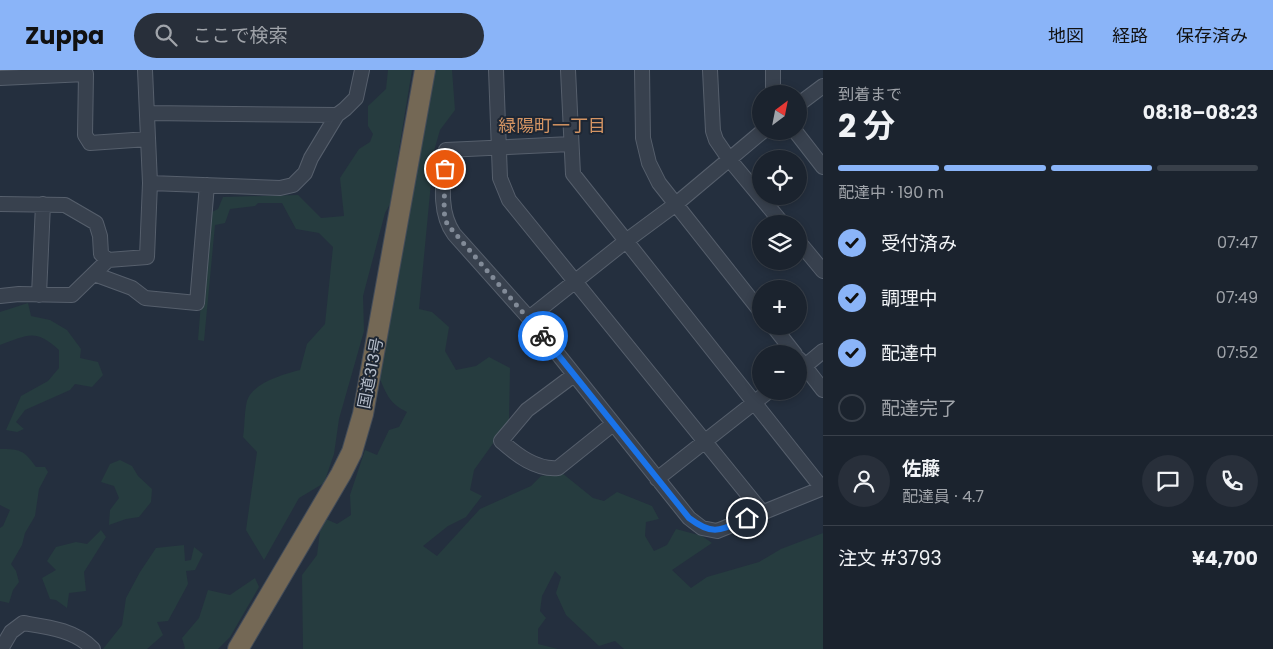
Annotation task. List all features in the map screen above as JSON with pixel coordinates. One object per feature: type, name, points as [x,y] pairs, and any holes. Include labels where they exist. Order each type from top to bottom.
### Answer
[{"type":"highway","name":"国道313号","points":[[238,649],[331,493],[354,444],[363,414],[425,70]]},
{"type":"street","points":[[0,296],[19,294],[72,295],[108,260],[147,258],[150,183],[145,70]]},
{"type":"street","points":[[150,183],[280,188],[293,185],[306,173],[311,158],[337,115],[356,98],[362,70]]},
{"type":"street","points":[[496,70],[500,178],[509,200],[762,512]]},
{"type":"street","points":[[568,70],[573,174],[822,488],[718,531],[702,528],[689,518],[529,318],[447,224],[444,212],[446,150],[571,144]]},
{"type":"street","points":[[642,70],[643,138],[649,163],[659,182],[752,301]]},
{"type":"street","points":[[710,70],[712,131],[716,140],[776,215]]},
{"type":"street","points":[[773,70],[773,85]]},
{"type":"street","points":[[0,78],[20,73],[86,72],[85,135],[90,143],[148,139]]},
{"type":"street","points":[[808,97],[823,86]]},
{"type":"street","points":[[147,113],[337,115]]},
{"type":"street","points":[[529,318],[676,204],[752,140]]},
{"type":"street","points":[[802,140],[823,167]]},
{"type":"street","points":[[94,274],[132,288],[145,298],[197,303],[207,185]]},
{"type":"street","points":[[0,204],[65,205],[96,223],[100,236],[101,254],[108,260]]},
{"type":"street","points":[[39,295],[43,204]]},
{"type":"street","points":[[807,252],[823,271]]},
{"type":"street","points":[[780,335],[788,345]]},
{"type":"street","points":[[807,362],[823,350]]},
{"type":"street","points":[[807,373],[823,390]]},
{"type":"street","points":[[574,375],[527,410],[501,441],[520,457],[551,469],[558,468],[613,424]]},
{"type":"street","points":[[657,479],[757,400]]},
{"type":"street","points":[[1,649],[12,632],[23,622],[67,632],[86,641],[93,649]]},
{"type":"green space","points":[[388,70],[412,70],[390,204],[385,213],[363,296],[364,331],[339,419],[334,454],[324,483],[299,498],[264,560],[246,530],[257,452],[243,437],[245,410],[247,401],[255,389],[269,380],[300,370],[307,344],[325,324],[333,247],[319,233],[296,229],[282,203],[258,203],[255,206],[230,209],[225,223],[215,225],[204,341],[198,340],[208,214],[218,209],[223,197],[298,195],[321,218],[344,216],[340,178],[359,149],[370,142],[373,134],[368,126],[368,106],[386,89]]},
{"type":"green space","points":[[431,70],[452,70],[455,110],[440,130],[434,151],[419,309],[432,312],[449,327],[445,351],[456,370],[476,366],[489,357],[510,368],[509,421],[474,470],[470,490],[482,496],[466,517],[448,526],[423,546],[437,556],[480,509],[531,486],[541,476],[562,473],[593,498],[604,501],[617,492],[652,506],[659,519],[646,522],[645,536],[654,551],[667,545],[676,529],[702,536],[712,543],[672,570],[691,588],[707,577],[759,562],[781,549],[823,533],[823,649],[624,649],[615,641],[599,646],[566,615],[556,593],[561,577],[555,571],[542,596],[540,611],[546,618],[538,629],[538,644],[558,649],[303,649],[302,575],[317,555],[320,531],[326,519],[337,524],[351,515],[350,495],[365,450],[377,455],[389,430],[399,427],[407,412],[389,398],[379,377]]},
{"type":"green space","points":[[28,303],[31,316],[50,320],[67,330],[81,349],[80,358],[98,362],[103,375],[92,387],[75,384],[70,390],[25,410],[16,422],[24,429],[17,432],[6,430],[21,396],[48,381],[59,368],[59,350],[51,343],[37,336],[25,336],[0,345],[0,312]]},
{"type":"green space","points":[[0,449],[17,450],[25,454],[36,467],[45,467],[48,472],[39,489],[35,516],[11,564],[16,571],[19,582],[13,590],[9,603],[0,601],[0,528],[3,526],[10,510],[0,505]]},
{"type":"green space","points":[[120,460],[132,466],[138,476],[152,489],[151,502],[139,517],[109,525],[110,510],[119,498],[114,486],[101,482],[110,464]]},
{"type":"green space","points":[[101,530],[106,537],[84,572],[86,591],[69,593],[67,608],[56,600],[50,599],[42,578],[56,570],[47,561],[56,547],[76,542],[87,544]]},
{"type":"green space","points":[[184,545],[185,561],[191,560],[194,547],[203,554],[195,570],[186,571],[188,584],[168,621],[157,622],[163,635],[147,649],[103,649],[122,625],[126,598],[156,548]]},
{"type":"green space","points":[[255,578],[259,587],[230,637],[218,649],[184,649],[182,638],[199,618],[208,590],[230,595]]},
{"type":"way so far","points":[[445,169],[443,188],[444,212],[447,224],[543,336]]},
{"type":"district","name":"緑陽町一丁目","points":[[552,126]]},
{"type":"route","points":[[543,336],[689,518],[702,528],[718,531],[747,518]]}]
